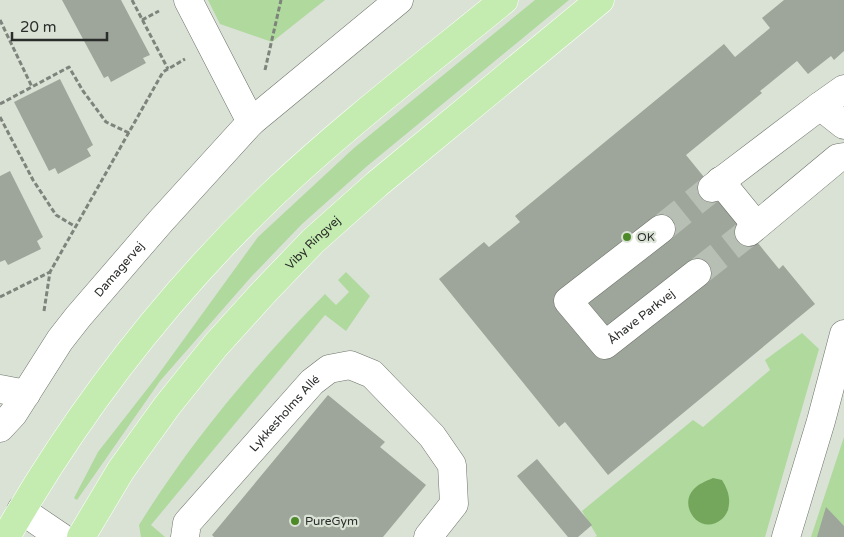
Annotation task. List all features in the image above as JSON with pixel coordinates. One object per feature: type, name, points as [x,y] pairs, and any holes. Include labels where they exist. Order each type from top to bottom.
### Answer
[{"type":"main road","points":[[6,537],[68,436],[170,302],[275,192],[341,133],[504,0]]},
{"type":"main road","name":"Viby Ringvej","points":[[80,537],[121,470],[167,406],[216,345],[270,285],[313,241],[377,184],[600,0]]},
{"type":"street","points":[[188,0],[251,122]]},
{"type":"street","name":"Damagervej","points":[[8,407],[78,317],[160,222],[251,122],[399,0]]},
{"type":"street","points":[[844,89],[716,184],[752,229],[838,158],[844,156]]},
{"type":"street","points":[[820,106],[844,124]]},
{"type":"street","name":"Åhave Parkvej","points":[[661,229],[568,301],[605,345],[697,273]]},
{"type":"street","points":[[786,537],[821,421],[844,334]]},
{"type":"street","name":"Lykkesholms Allé","points":[[185,537],[187,523],[312,382],[329,369],[350,365],[372,374],[432,436],[452,464],[454,504],[428,537]]},
{"type":"street","points":[[21,510],[61,537]]},
{"type":"path","points":[[132,0],[168,69]]},
{"type":"path","points":[[263,78],[281,0]]},
{"type":"path","points":[[0,20],[32,87]]},
{"type":"path","points":[[42,320],[50,272],[163,72],[211,44]]},
{"type":"path","points":[[0,104],[69,67],[83,91],[106,122],[129,133]]},
{"type":"path","points":[[0,117],[33,180],[56,215],[76,227]]},
{"type":"path","points":[[0,297],[50,272]]},
{"type":"shaded area","points":[[208,0],[325,0],[272,42],[220,24]]},
{"type":"shaded area","points":[[535,0],[569,0],[366,167],[302,224],[251,277],[160,381],[77,500],[74,498],[98,452],[155,379],[258,237],[354,148]]},
{"type":"shaded area","points":[[346,272],[370,296],[346,331],[325,315],[151,525],[165,537],[141,537],[139,525],[180,463],[202,434],[249,376],[325,294],[336,305],[349,292],[338,280]]},
{"type":"shaded area","points":[[802,333],[819,349],[765,537],[595,537],[597,536],[582,511],[693,420],[703,427],[770,370],[765,360]]},
{"type":"shaded area","points":[[844,437],[844,537],[811,537]]},
{"type":"shaded area","points":[[713,478],[722,480],[728,494],[729,506],[722,519],[714,524],[706,524],[694,518],[688,504],[689,497],[697,486]]},
{"type":"building","points":[[62,0],[121,0],[150,55],[143,58],[146,63],[111,82],[108,76],[104,78]]},
{"type":"building","name":"OK","points":[[784,0],[844,0],[844,51],[834,60],[831,56],[808,74],[797,61],[760,91],[762,93],[686,155],[779,269],[783,265],[815,304],[608,475],[565,422],[559,427],[439,279],[484,242],[489,247],[520,222],[515,216],[724,44],[735,57],[770,28],[762,18]]},
{"type":"building","points":[[60,79],[93,145],[87,149],[91,156],[58,174],[55,168],[49,171],[14,102]]},
{"type":"building","points":[[10,171],[43,237],[37,241],[41,249],[8,265],[5,260],[0,262],[0,176]]},
{"type":"building","points":[[328,395],[385,442],[380,447],[426,485],[383,537],[214,537],[212,535]]},
{"type":"building","points":[[537,459],[592,525],[578,537],[568,537],[517,476]]},
{"type":"building","points":[[826,507],[844,526],[844,537],[817,537]]},
{"type":"tunnel","points":[[661,229],[712,188]]},
{"type":"tunnel","points":[[697,273],[749,232]]},
{"type":"place","name":"OK","points":[[627,237]]},
{"type":"place","name":"PureGym","points":[[295,521]]}]
